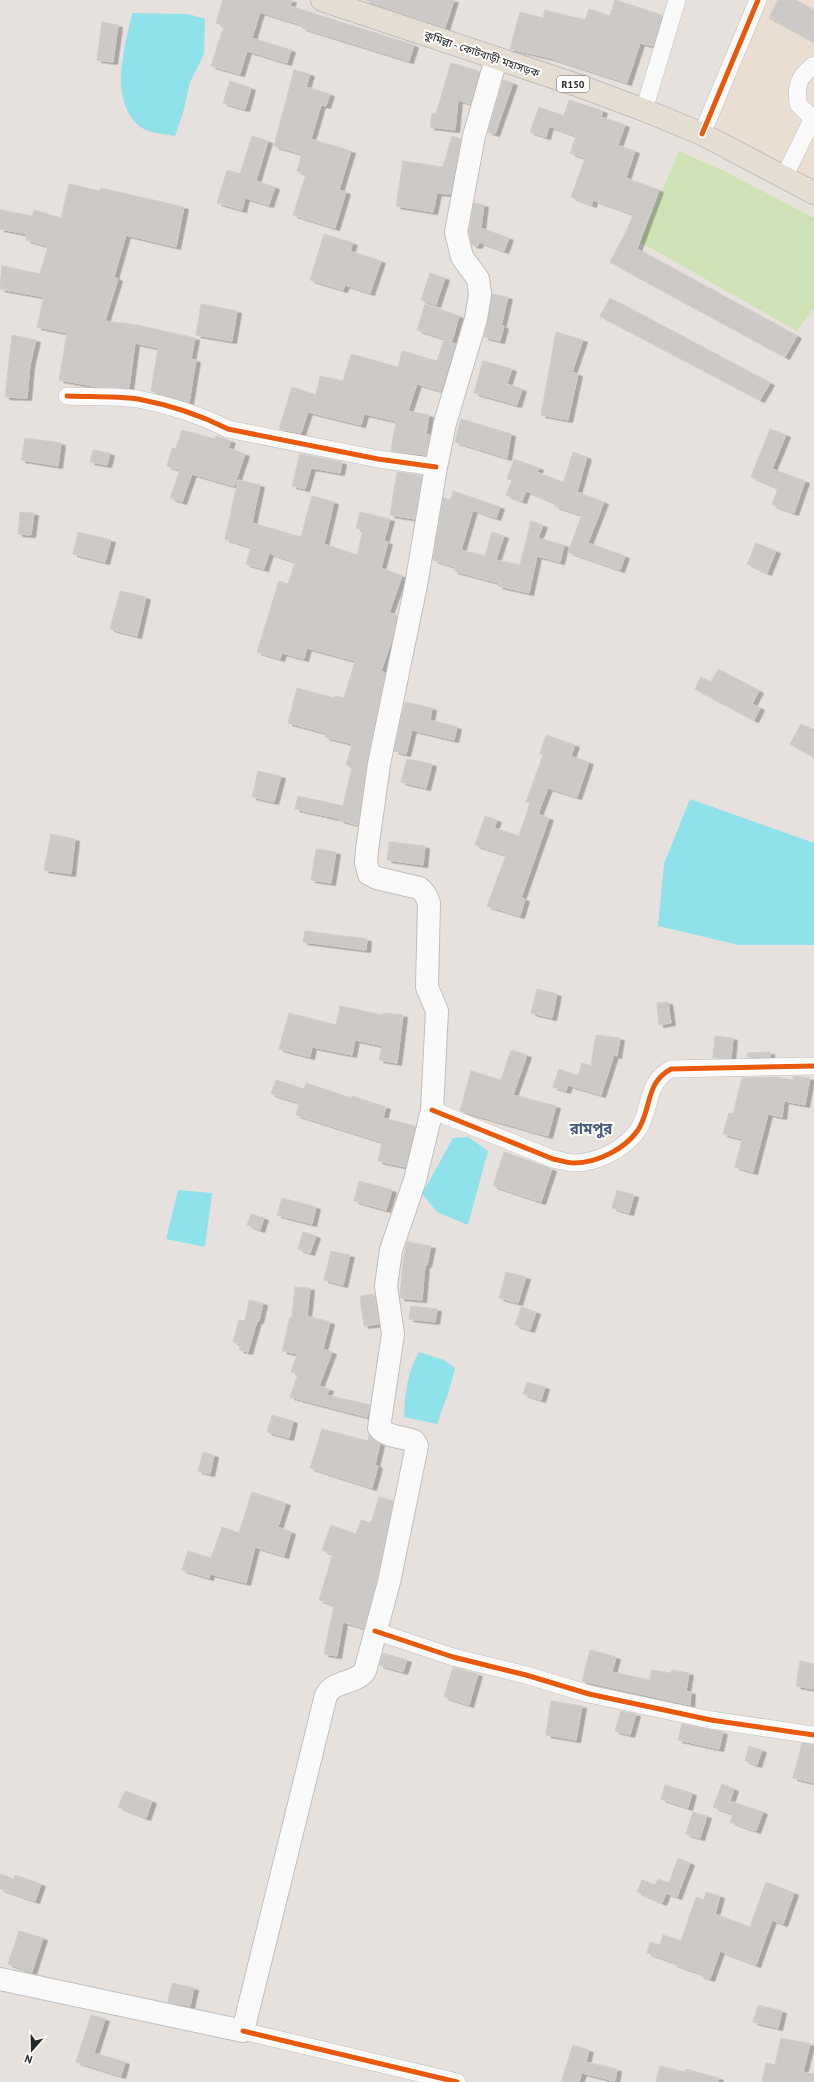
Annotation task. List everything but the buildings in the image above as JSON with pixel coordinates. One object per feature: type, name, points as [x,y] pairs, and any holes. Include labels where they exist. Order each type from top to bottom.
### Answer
[{"type":"main road","name":"কুমিল্লা - কোটবাড়ী মহাসড়ক","points":[[322,0],[644,110],[702,134],[814,194]]},
{"type":"main road","points":[[0,1978],[242,2031],[326,1695],[334,1686],[359,1678],[368,1662],[389,1582],[417,1446],[414,1440],[390,1436],[379,1428],[392,1334],[386,1286],[391,1250],[415,1180],[432,1110],[437,1012],[427,988],[429,903],[423,891],[419,888],[377,878],[369,874],[366,863],[379,764],[416,585],[436,467],[445,423],[476,319],[480,294],[478,279],[462,257],[456,232],[474,136],[496,59]]},
{"type":"street","points":[[644,110],[677,0]]},
{"type":"street","points":[[702,134],[758,0]]},
{"type":"street","points":[[784,177],[813,120],[798,104],[797,88],[802,73],[814,65]]},
{"type":"street","points":[[67,396],[136,399],[171,406],[210,420],[228,430],[378,459],[436,467]]},
{"type":"street","points":[[432,1110],[553,1159],[573,1163],[594,1161],[618,1149],[638,1129],[655,1083],[661,1074],[671,1069],[814,1066]]},
{"type":"street","points":[[375,1631],[453,1657],[526,1675],[589,1694],[711,1720],[814,1734]]},
{"type":"street","points":[[242,2031],[457,2082]]},
{"type":"shaded area","points":[[766,0],[814,0],[814,187],[708,128]]},
{"type":"green space","points":[[679,151],[724,171],[814,218],[814,308],[797,331],[640,242]]},
{"type":"water","points":[[132,13],[188,14],[205,19],[204,54],[190,82],[183,113],[175,136],[145,130],[131,117],[125,104],[121,74]]},
{"type":"water","points":[[690,799],[814,843],[814,945],[739,945],[658,926],[664,864]]},
{"type":"water","points":[[468,1137],[488,1151],[468,1225],[437,1212],[422,1194],[453,1138]]},
{"type":"water","points":[[178,1190],[212,1193],[205,1247],[166,1239]]},
{"type":"water","points":[[419,1352],[444,1360],[455,1368],[449,1391],[437,1424],[404,1417],[407,1383]]},
{"type":"cycle path","points":[[702,134],[758,0]]},
{"type":"cycle path","points":[[67,396],[138,399],[162,404],[184,411],[207,419],[228,429],[378,459],[436,467]]},
{"type":"cycle path","points":[[432,1110],[553,1159],[571,1163],[592,1161],[610,1154],[632,1137],[642,1122],[650,1096],[657,1081],[671,1069],[814,1066]]},
{"type":"cycle path","points":[[375,1631],[453,1657],[526,1675],[589,1694],[711,1720],[814,1735]]},
{"type":"cycle path","points":[[243,2031],[457,2082]]},
{"type":"district","name":"রামপুর","points":[[591,1128]]}]
